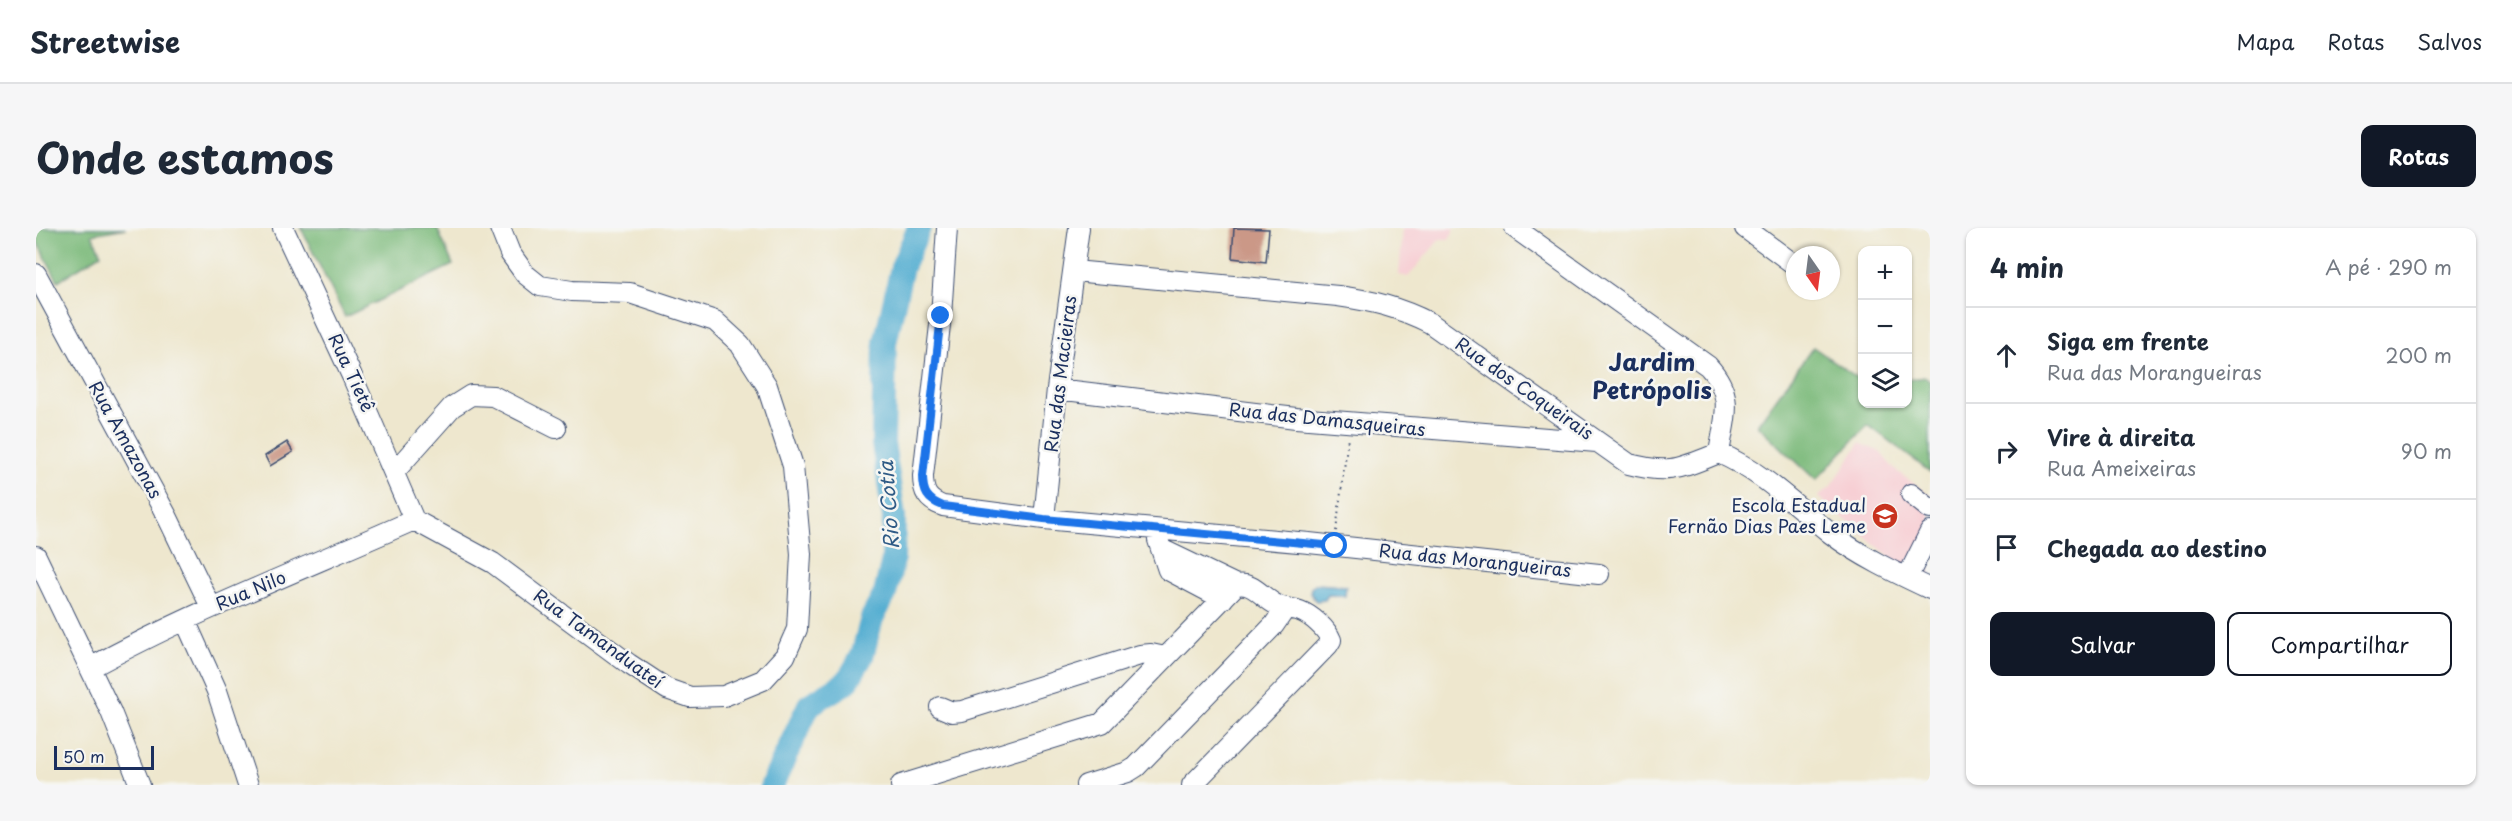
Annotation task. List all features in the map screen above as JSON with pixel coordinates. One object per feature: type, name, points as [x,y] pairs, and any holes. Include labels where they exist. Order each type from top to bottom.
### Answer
[{"type":"street","name":"Rua Tietê","points":[[283,228],[395,471],[414,520]]},
{"type":"street","name":"Rua Tamanduateí","points":[[414,520],[493,563],[629,664],[667,689],[690,697],[724,696],[763,680],[785,656],[797,629],[801,554],[793,466],[767,386],[740,344],[715,321],[630,293],[572,291],[540,286],[525,274],[510,253],[500,228]]},
{"type":"street","name":"Rua das Morangueiras","points":[[947,228],[941,316],[923,476],[925,494],[933,502],[943,506],[1044,519],[1335,546],[1599,574]]},
{"type":"street","name":"Rua das Macieiras","points":[[1044,519],[1057,389],[1079,228]]},
{"type":"street","points":[[1515,228],[1708,366],[1720,379],[1728,402],[1719,453],[1743,463],[1769,481],[1832,534],[1930,589]]},
{"type":"street","points":[[1745,228],[1786,258]]},
{"type":"street","name":"Rua dos Coqueirais","points":[[1074,271],[1338,296],[1372,300],[1401,308],[1430,323],[1629,464],[1655,471],[1680,468],[1719,453]]},
{"type":"street","name":"Rua Amazonas","points":[[36,274],[168,518],[211,607]]},
{"type":"street","name":"Rua das Damasqueiras","points":[[1057,389],[1350,423],[1598,442]]},
{"type":"street","points":[[395,471],[452,406],[471,395],[494,396],[556,428]]},
{"type":"street","points":[[1911,494],[1930,509]]},
{"type":"street","name":"Rua Nilo","points":[[90,668],[211,607],[414,520]]},
{"type":"street","points":[[1154,529],[1161,549],[1199,576],[1229,592]]},
{"type":"street","points":[[1907,578],[1930,531]]},
{"type":"street","points":[[36,556],[111,712],[140,785]]},
{"type":"street","points":[[901,785],[1102,723],[1229,592],[1248,585],[1274,604],[1306,614],[1329,635],[1331,640],[1192,785]]},
{"type":"street","points":[[1086,785],[1128,772],[1136,767],[1274,625],[1285,609]]},
{"type":"street","points":[[185,620],[217,691],[248,785]]},
{"type":"street","points":[[940,708],[952,712],[962,711],[1140,655],[1151,654],[1165,657]]},
{"type":"path","points":[[1335,546],[1350,423]]},
{"type":"shaded area","points":[[1403,228],[1455,228],[1449,239],[1440,239],[1408,277],[1399,275]]},
{"type":"shaded area","name":"Escola Estadual Fernão Dias Paes Leme","points":[[1860,443],[1880,452],[1895,470],[1930,495],[1930,583],[1912,575],[1818,497],[1830,488]]},
{"type":"green space","points":[[36,228],[126,228],[92,234],[101,254],[58,281],[36,240]]},
{"type":"green space","points":[[301,228],[437,228],[453,265],[345,317]]},
{"type":"green space","points":[[1813,347],[1858,378],[1858,408],[1912,408],[1912,379],[1925,377],[1930,382],[1930,472],[1868,425],[1816,480],[1757,425]]},
{"type":"water","points":[[1315,584],[1346,586],[1345,596],[1328,595],[1325,600],[1316,601],[1310,593]]},
{"type":"building","points":[[1234,228],[1269,229],[1266,262],[1232,258]]},
{"type":"building","points":[[287,442],[293,452],[270,466],[265,456]]},
{"type":"waterway","name":"Rio Cotia","points":[[772,785],[809,705],[847,682],[862,656],[872,618],[885,594],[893,560],[894,517],[883,443],[885,343],[902,267],[919,228]]},
{"type":"place","name":"Escola Estadual Fernão Dias Paes Leme","points":[[1885,516]]},
{"type":"district","name":"Jardim Petrópolis","points":[[1652,377]]},
{"type":"route","points":[[941,316],[923,476],[925,494],[933,502],[943,506],[1044,519],[1335,546]]}]
